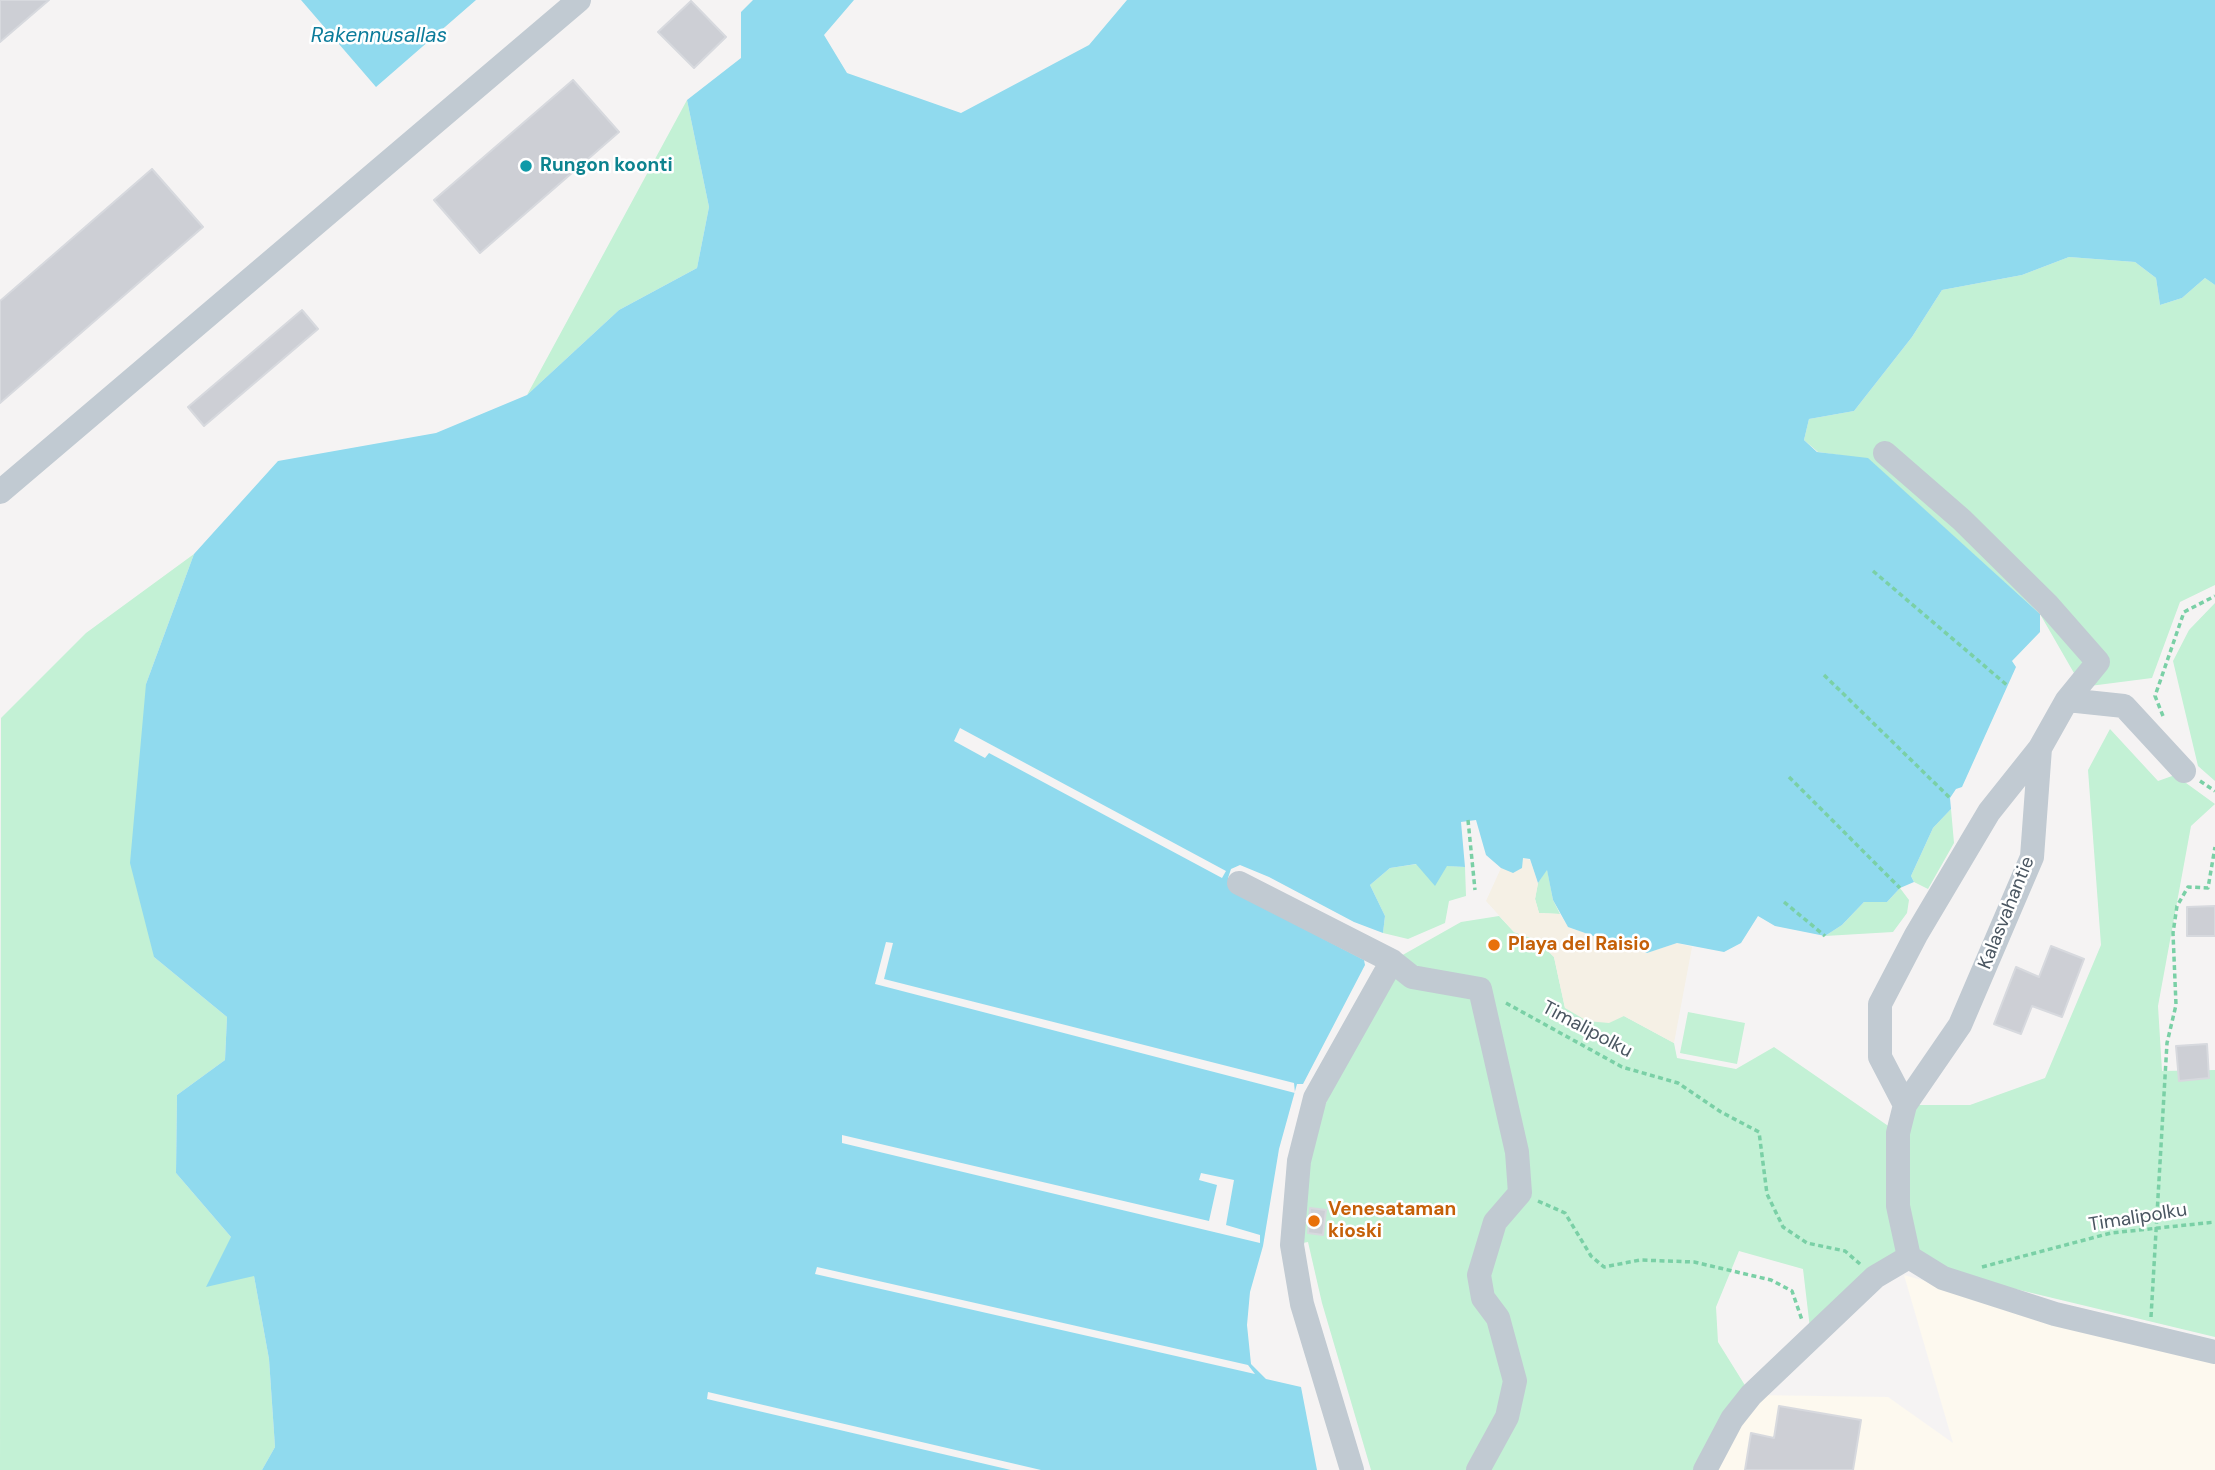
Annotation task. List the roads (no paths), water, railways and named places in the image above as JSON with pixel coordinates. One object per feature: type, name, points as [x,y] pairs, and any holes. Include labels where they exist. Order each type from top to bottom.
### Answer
[{"type":"street","points":[[0,492],[579,0]]},
{"type":"street","name":"Kalasvahantie","points":[[1885,453],[1962,520],[2048,604],[2098,662],[2067,700],[2040,748],[2032,857],[1960,1025],[1905,1105],[1898,1133],[1898,1206],[1909,1257]]},
{"type":"street","points":[[2067,700],[2123,706],[2184,771]]},
{"type":"street","points":[[1905,1105],[1880,1057],[1880,1004],[1922,925],[1989,812],[2040,748]]},
{"type":"street","points":[[1240,883],[1392,961],[1412,977],[1480,989],[1517,1152],[1520,1193],[1495,1222],[1479,1275],[1483,1298],[1498,1318],[1515,1381],[1507,1417],[1478,1470]]},
{"type":"street","points":[[1352,1470],[1302,1304],[1292,1245],[1299,1161],[1315,1098],[1392,961]]},
{"type":"street","points":[[1705,1470],[1732,1419],[1751,1395],[1875,1278],[1909,1257],[1943,1278],[2055,1314],[2215,1352]]},
{"type":"water","name":"Rakennusallas","points":[[301,0],[476,0],[376,87]]},
{"type":"water","points":[[753,0],[854,0],[824,35],[847,73],[961,113],[1089,45],[1127,0],[2215,0],[2215,285],[2205,278],[2182,298],[2160,305],[2156,278],[2135,262],[2069,257],[2022,275],[1942,290],[1912,337],[1854,411],[1809,419],[1804,440],[1817,452],[1868,458],[2040,614],[2040,632],[2012,661],[2016,667],[1962,787],[1956,789],[1950,798],[1951,809],[1933,828],[1911,876],[1914,882],[1900,888],[1887,902],[1864,902],[1842,925],[1825,936],[1775,926],[1758,916],[1741,943],[1724,952],[1677,943],[1647,953],[1625,943],[1605,940],[1568,927],[1553,900],[1547,870],[1538,883],[1530,859],[1523,858],[1522,868],[1513,873],[1501,868],[1486,855],[1476,820],[1461,822],[1465,867],[1447,866],[1435,886],[1416,864],[1390,868],[1370,885],[1385,916],[1383,933],[1354,922],[1269,877],[1240,865],[1231,869],[1228,878],[1231,891],[1364,960],[1365,965],[1303,1084],[1297,1084],[1279,1149],[1263,1246],[1250,1292],[1247,1325],[1251,1364],[1266,1379],[1301,1387],[1317,1470],[262,1470],[275,1447],[269,1359],[254,1276],[206,1287],[231,1237],[176,1173],[177,1095],[225,1060],[227,1017],[154,957],[130,863],[146,684],[194,554],[278,461],[436,433],[527,395],[619,310],[697,268],[709,207],[687,100],[741,58],[741,12]]},
{"type":"place","name":"Rungon koonti","points":[[526,166]]},
{"type":"place","name":"Playa del Raisio","points":[[1494,945]]},
{"type":"place","name":"Venesataman kioski","points":[[1314,1221]]}]
